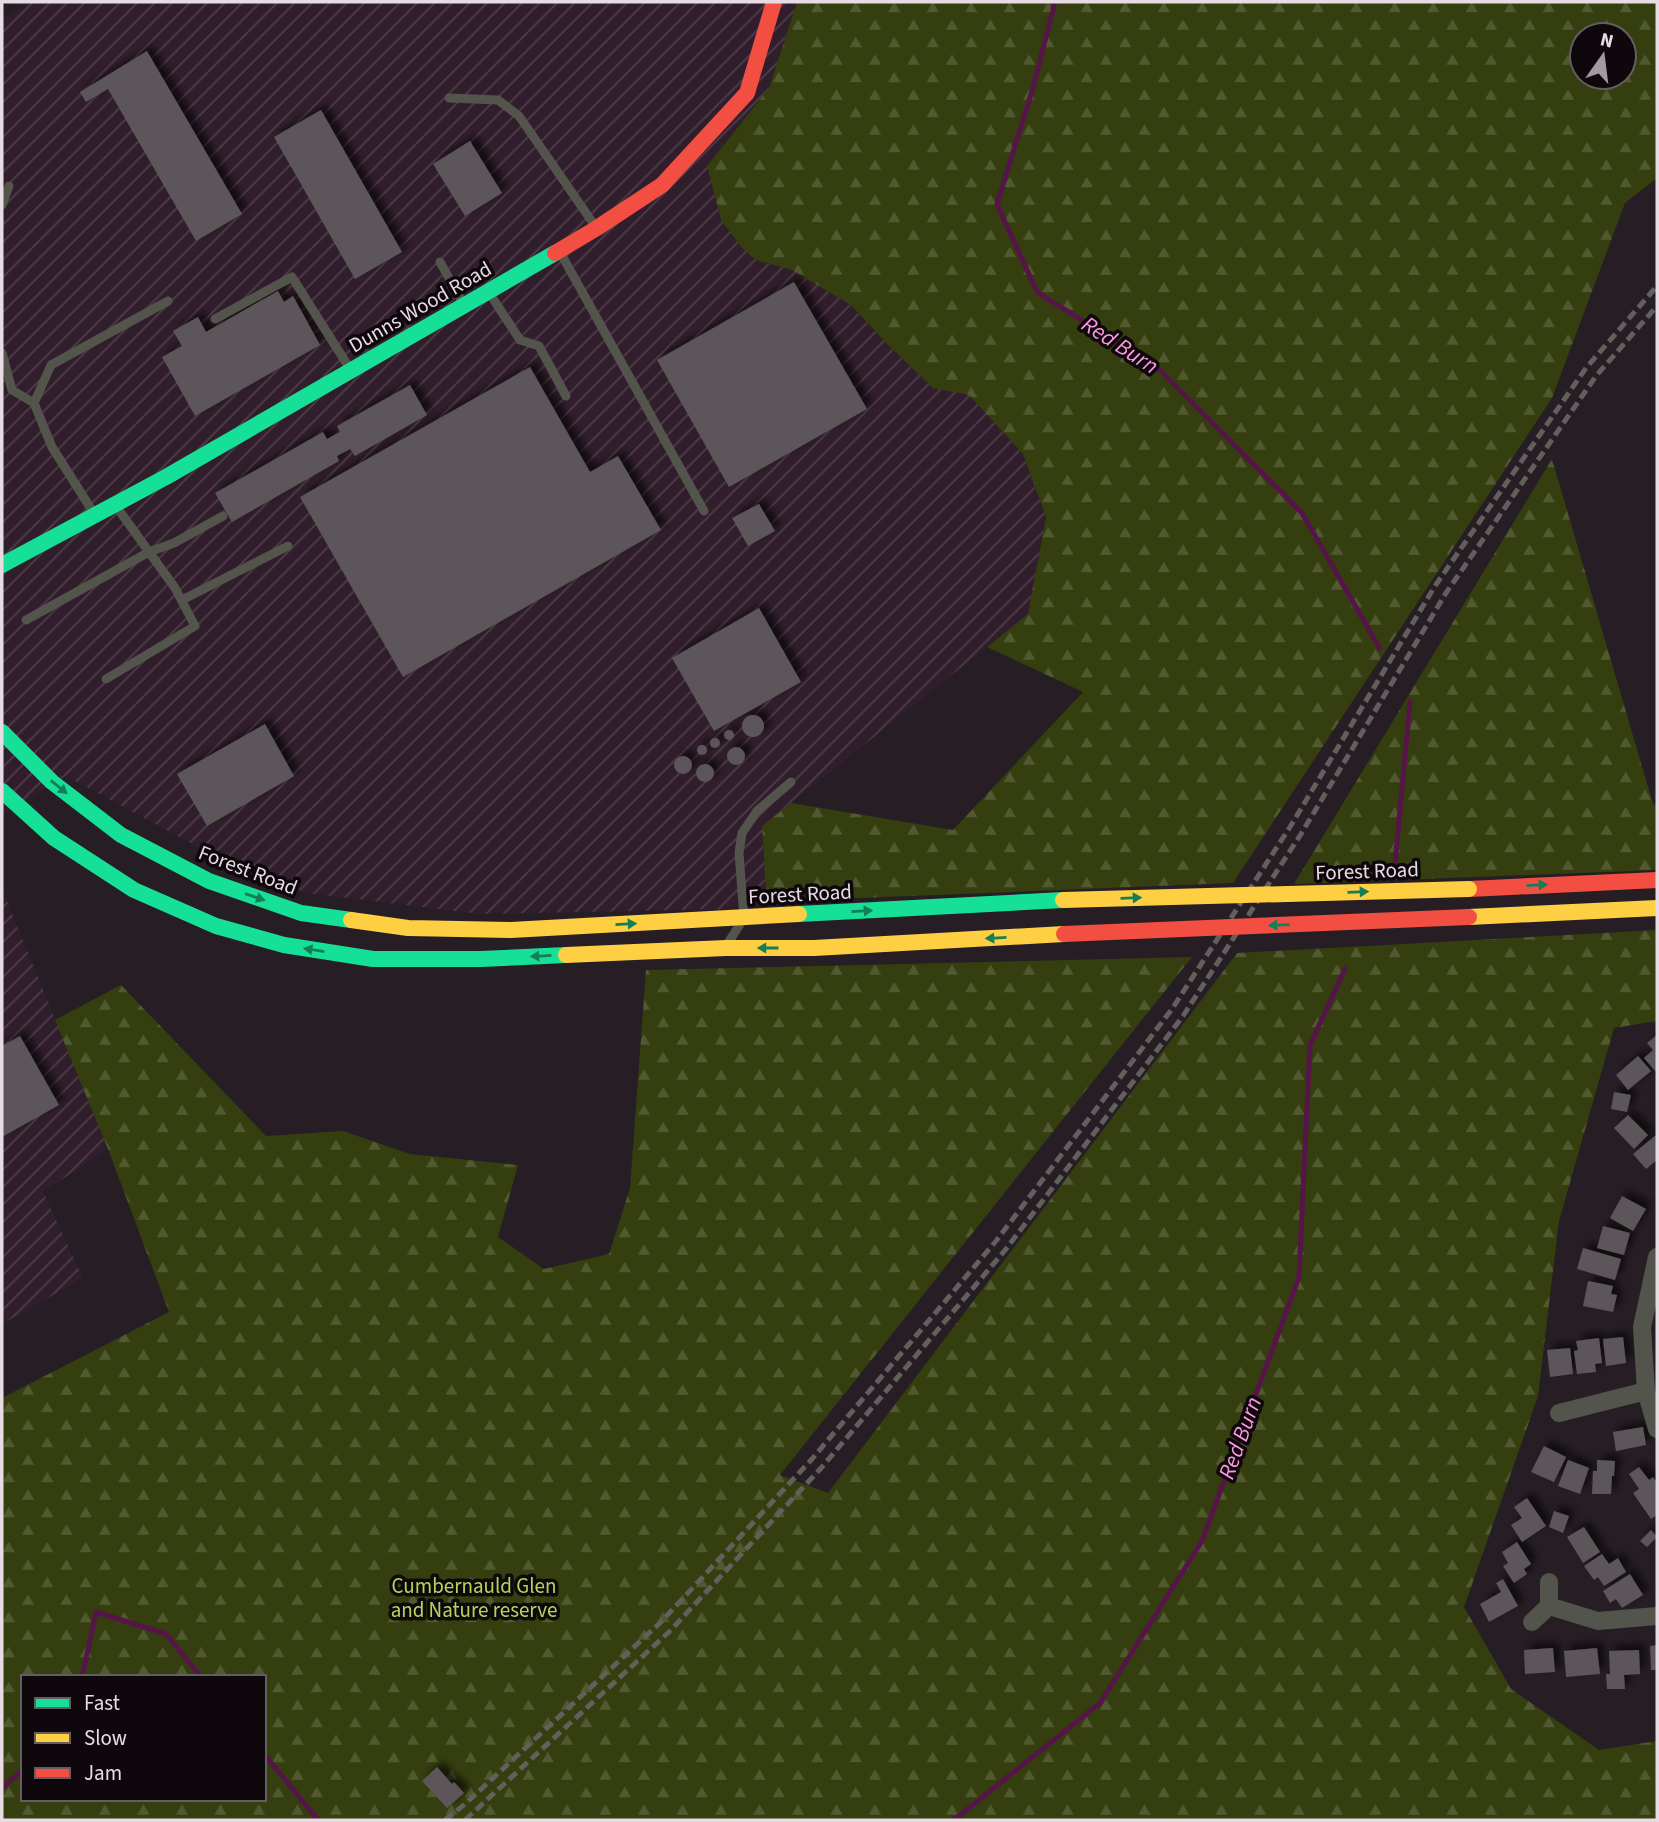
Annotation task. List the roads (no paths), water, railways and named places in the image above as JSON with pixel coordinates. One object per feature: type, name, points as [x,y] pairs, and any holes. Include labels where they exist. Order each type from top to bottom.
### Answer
[{"type":"street","name":"Dunns Wood Road","points":[[2,565],[465,306],[597,228],[662,185],[747,93],[774,2]]},
{"type":"street","name":"Forest Road","points":[[4,733],[52,782],[121,835],[209,881],[301,913],[408,928],[511,930],[1063,900],[1469,889],[1657,880]]},
{"type":"street","points":[[2,791],[54,838],[134,890],[216,926],[284,945],[373,959],[481,959],[726,948],[814,948],[1064,934],[1657,908]]},
{"type":"street","points":[[1657,1257],[1642,1327],[1646,1391],[1657,1429]]},
{"type":"street","points":[[1559,1413],[1646,1391]]},
{"type":"street","points":[[1532,1622],[1549,1606],[1549,1582]]},
{"type":"street","points":[[1549,1606],[1598,1621],[1657,1616]]},
{"type":"lane","points":[[449,97],[498,100],[519,117],[597,228]]},
{"type":"lane","points":[[2,205],[9,186]]},
{"type":"lane","points":[[559,251],[705,511]]},
{"type":"lane","points":[[440,262],[465,306]]},
{"type":"lane","points":[[215,319],[292,277],[351,370]]},
{"type":"lane","points":[[489,292],[520,340],[539,346],[566,396]]},
{"type":"lane","points":[[34,403],[51,365],[168,301]]},
{"type":"lane","points":[[2,353],[12,390],[34,403],[52,447],[95,515]]},
{"type":"lane","points":[[106,679],[195,625],[182,600],[115,504]]},
{"type":"lane","points":[[26,620],[149,552],[174,543],[223,516]]},
{"type":"lane","points":[[182,600],[288,546]]},
{"type":"lane","points":[[726,948],[744,918],[739,853],[742,833],[757,811],[791,782]]},
{"type":"waterway","name":"Red Burn","points":[[1055,2],[1033,88],[997,204],[1037,292],[1159,369],[1302,513],[1380,649]]},
{"type":"waterway","name":"Red Burn","points":[[1395,864],[1410,702]]},
{"type":"waterway","name":"Red Burn","points":[[954,1820],[1100,1703],[1202,1541],[1299,1277],[1310,1045],[1345,969]]},
{"type":"waterway","name":"Red Burn","points":[[82,1675],[96,1612],[166,1634],[199,1675]]},
{"type":"waterway","name":"Red Burn","points":[[266,1756],[318,1820]]},
{"type":"waterway","name":"Red Burn","points":[[2,1788],[21,1771]]},
{"type":"railway","points":[[445,1820],[661,1622],[812,1459],[996,1241],[1172,1009],[1290,827],[1435,586],[1586,368],[1657,286]]},
{"type":"railway","points":[[465,1820],[670,1631],[822,1467],[1006,1249],[1183,1016],[1301,834],[1446,593],[1596,376],[1657,306]]},
{"type":"park label","name":"Cumbernauld Glen and Nature reserve","points":[[474,1598]]}]
